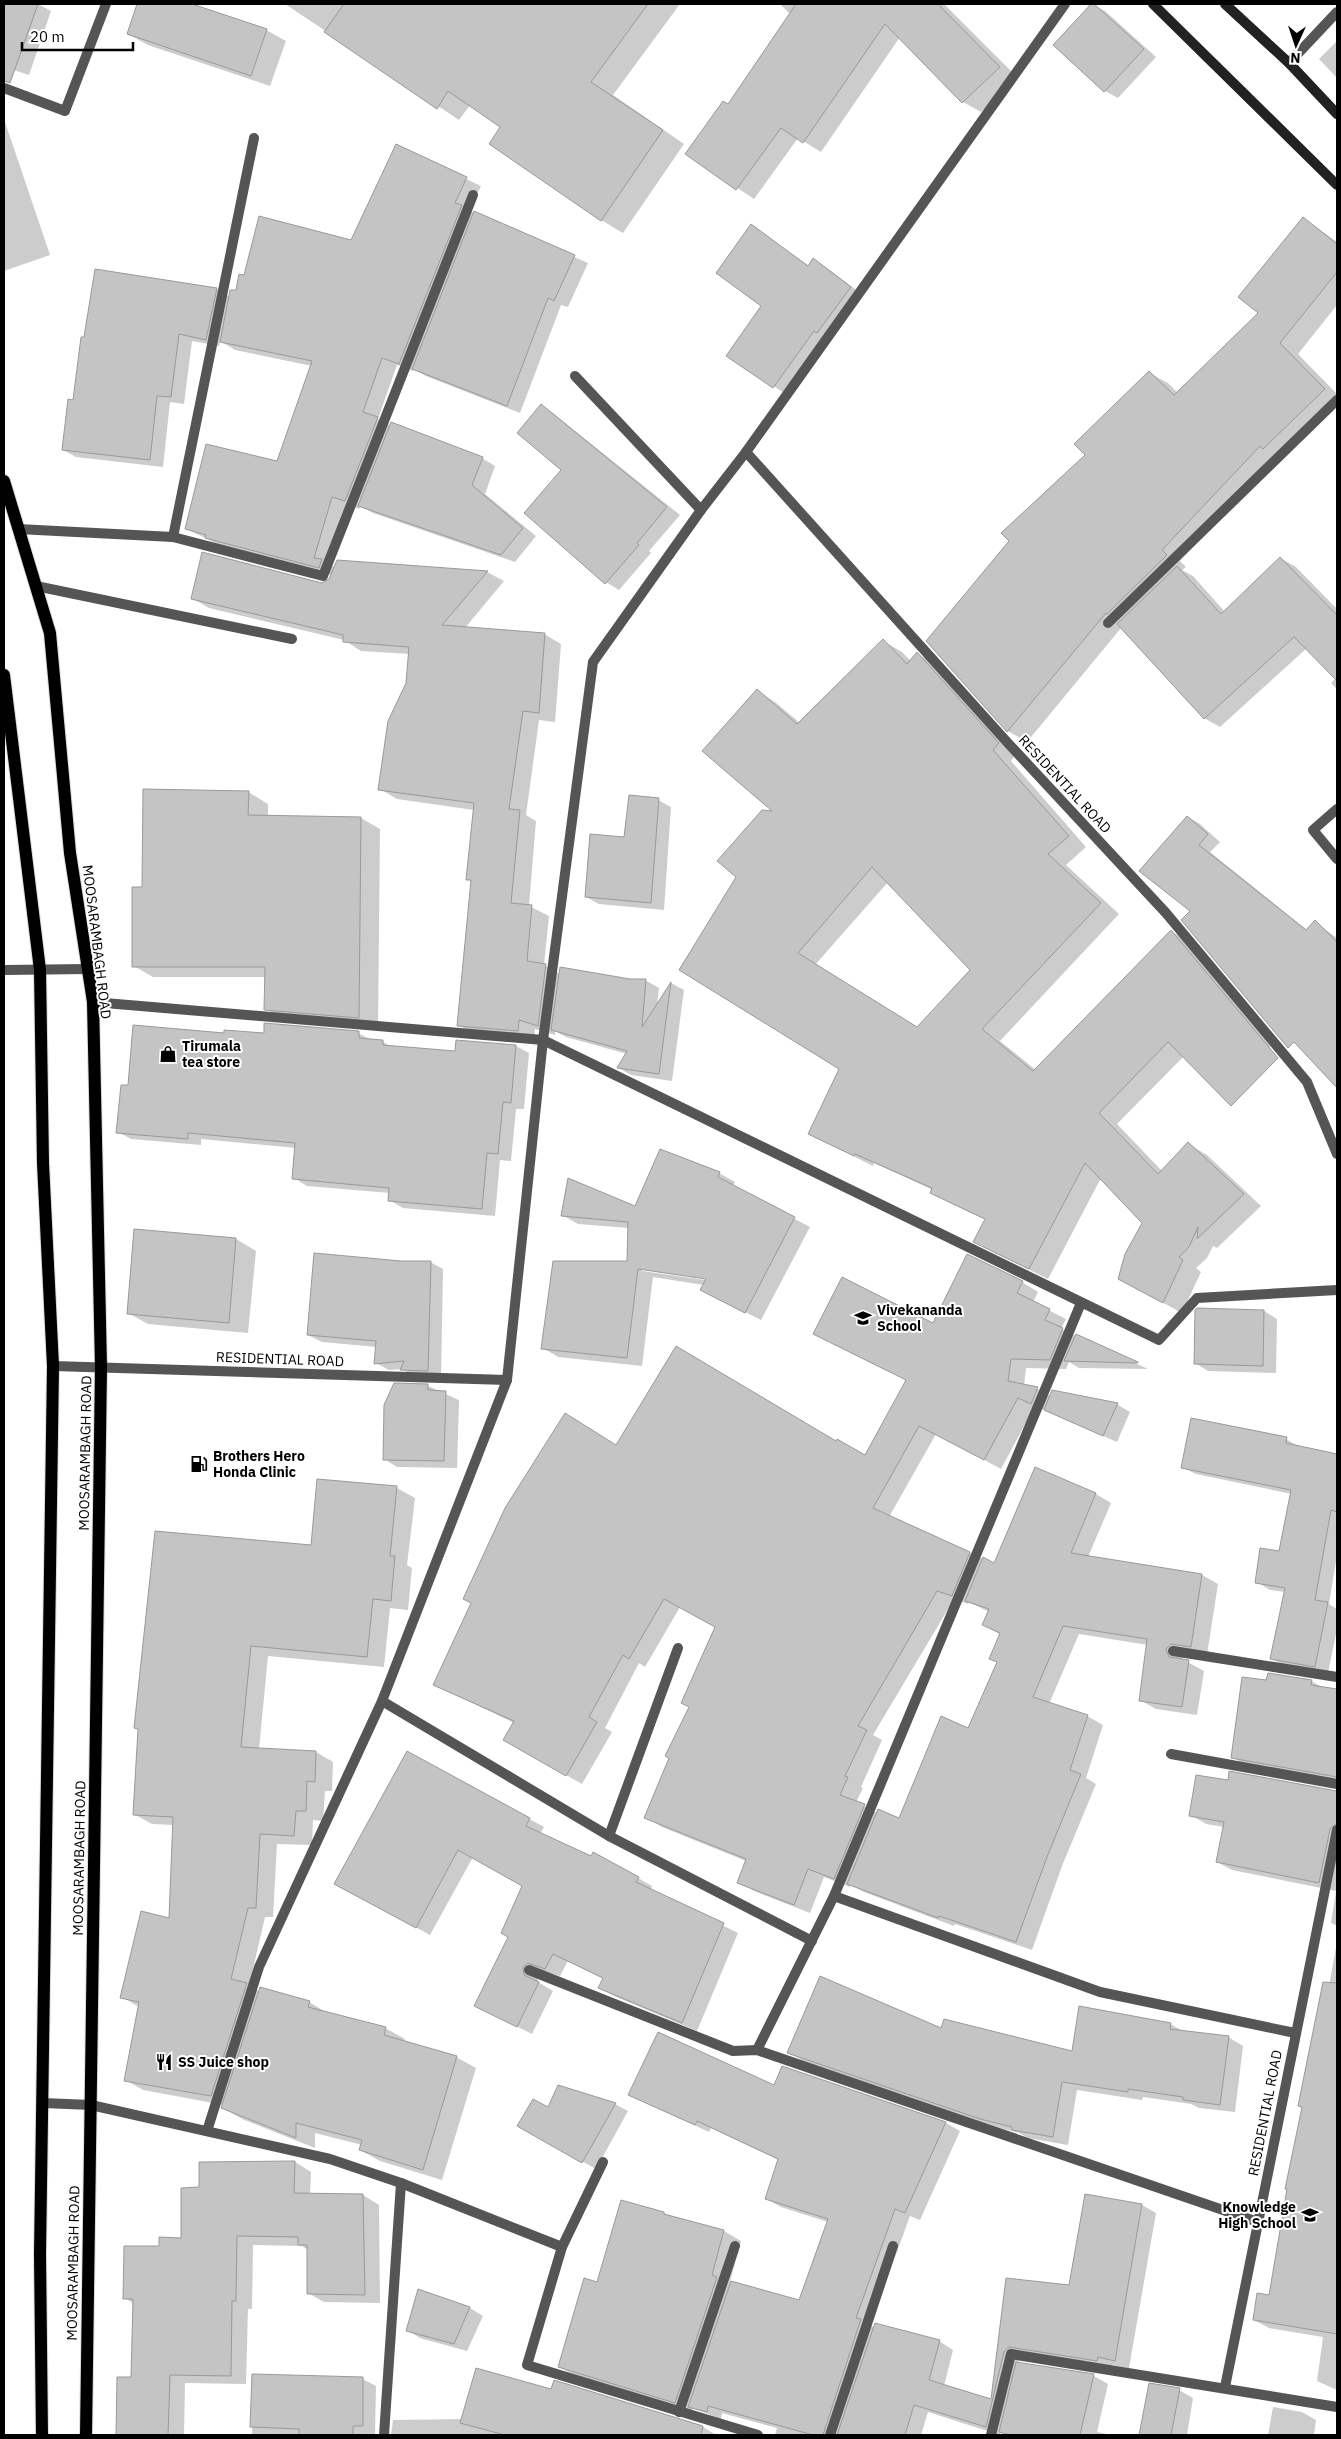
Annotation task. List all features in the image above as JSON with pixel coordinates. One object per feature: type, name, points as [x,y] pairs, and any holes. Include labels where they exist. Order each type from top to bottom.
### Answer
[{"type":"main road","name":"MOOSARAMBAGH ROAD","points":[[4,481],[50,633],[70,853],[92,1002],[101,1367],[86,2435]]},
{"type":"main road","points":[[4,675],[40,970],[43,1162],[53,1366],[40,2254],[42,2435]]},
{"type":"street","points":[[4,88],[65,111],[106,4]]},
{"type":"street","points":[[207,2131],[259,1967],[382,1701],[507,1380],[543,1040],[593,662],[701,510],[746,452],[1065,4]]},
{"type":"street","points":[[1153,4],[1337,185]]},
{"type":"street","points":[[1225,4],[1289,63],[1337,114]]},
{"type":"street","points":[[1289,63],[1337,12]]},
{"type":"street","points":[[172,537],[254,138]]},
{"type":"street","points":[[18,529],[172,537],[323,576],[473,195]]},
{"type":"street","points":[[575,376],[701,510]]},
{"type":"street","points":[[1108,624],[1337,400]]},
{"type":"street","name":"RESIDENTIAL ROAD","points":[[746,452],[1007,742],[1166,913],[1307,1082],[1337,1154]]},
{"type":"street","points":[[36,586],[292,639]]},
{"type":"street","points":[[1337,810],[1313,830],[1337,859]]},
{"type":"street","points":[[4,970],[88,969]]},
{"type":"street","points":[[92,1002],[543,1040],[1159,1340],[1197,1298],[1337,1290]]},
{"type":"street","points":[[758,2050],[834,1896],[1081,1303]]},
{"type":"street","name":"RESIDENTIAL ROAD","points":[[53,1366],[507,1380]]},
{"type":"street","points":[[609,1836],[678,1648]]},
{"type":"street","points":[[1173,1651],[1337,1677]]},
{"type":"street","points":[[382,1701],[609,1836],[812,1942]]},
{"type":"street","points":[[1171,1754],[1337,1784]]},
{"type":"street","name":"RESIDENTIAL ROAD","points":[[1225,2387],[1295,2033],[1336,1845],[1337,1830]]},
{"type":"street","points":[[834,1896],[1100,1992],[1295,2033]]},
{"type":"street","points":[[529,1970],[732,2051],[758,2050],[1258,2222]]},
{"type":"street","points":[[42,2103],[91,2105],[330,2158],[401,2182],[562,2246]]},
{"type":"street","points":[[603,2162],[562,2246],[527,2365],[679,2412],[732,2432],[758,2435]]},
{"type":"street","points":[[384,2435],[401,2182]]},
{"type":"street","points":[[679,2412],[735,2246]]},
{"type":"street","points":[[830,2435],[893,2246]]},
{"type":"street","points":[[990,2435],[1011,2354],[1225,2387],[1337,2407]]},
{"type":"building","points":[[4,4],[38,4],[10,83],[4,81]]},
{"type":"building","points":[[137,4],[192,4],[267,29],[251,76],[127,34]]},
{"type":"building","points":[[344,4],[648,4],[591,82],[663,130],[601,221],[489,144],[500,127],[448,91],[437,109],[324,32]]},
{"type":"building","points":[[796,4],[938,4],[1000,67],[962,103],[885,24],[803,143],[781,128],[736,190],[685,154],[723,101],[728,104]]},
{"type":"building","points":[[1091,4],[1094,4],[1144,49],[1104,92],[1053,45]]},
{"type":"building","points":[[396,144],[467,177],[455,203],[462,205],[399,364],[382,358],[363,412],[378,417],[345,501],[332,497],[314,558],[322,559],[319,568],[205,538],[206,535],[185,529],[206,444],[277,461],[312,361],[220,342],[230,290],[236,290],[239,274],[244,275],[259,216],[351,240]]},
{"type":"building","points":[[474,211],[575,255],[554,301],[548,298],[507,406],[412,369]]},
{"type":"building","points":[[1303,217],[1337,244],[1337,272],[1280,343],[1325,389],[1263,449],[1260,446],[1162,550],[1167,555],[1106,613],[1007,732],[926,641],[1009,541],[1001,533],[1085,455],[1074,444],[1149,371],[1174,395],[1258,313],[1238,297]]},
{"type":"building","points":[[751,224],[808,266],[813,258],[851,287],[817,333],[814,331],[773,388],[726,356],[761,306],[716,273]]},
{"type":"building","points":[[95,269],[217,288],[206,340],[179,334],[171,397],[157,396],[150,460],[62,450],[68,399],[73,400],[81,337],[84,337]]},
{"type":"building","points":[[541,404],[667,507],[637,543],[639,545],[605,584],[524,513],[561,470],[517,433]]},
{"type":"building","points":[[391,422],[483,457],[472,485],[523,528],[501,555],[358,506]]},
{"type":"building","points":[[202,552],[322,583],[329,579],[337,560],[488,571],[442,625],[545,633],[539,713],[523,711],[509,809],[520,810],[511,903],[532,905],[527,961],[546,964],[538,1026],[519,1020],[518,1031],[457,1026],[471,880],[466,880],[474,803],[378,790],[388,721],[406,683],[409,647],[343,642],[343,635],[191,599]]},
{"type":"building","points":[[1280,557],[1337,615],[1337,681],[1294,637],[1204,719],[1117,624],[1177,566],[1221,614]]},
{"type":"building","points":[[883,639],[907,664],[917,652],[999,743],[993,750],[1069,836],[1048,854],[1101,903],[982,1029],[1033,1071],[1171,930],[1278,1058],[1231,1106],[1168,1042],[1099,1113],[1158,1174],[1188,1142],[1244,1194],[1197,1239],[1198,1227],[1189,1247],[1179,1257],[1183,1260],[1163,1303],[1118,1279],[1125,1254],[1142,1223],[1085,1163],[1029,1269],[973,1242],[985,1219],[930,1193],[932,1188],[855,1154],[854,1156],[808,1134],[839,1069],[679,970],[736,877],[717,861],[762,810],[772,811],[702,751],[757,689],[797,724]],"holes":[[[872,867],[970,970],[917,1027],[798,953]]]},
{"type":"building","points":[[143,789],[249,791],[248,815],[361,817],[359,1018],[264,1010],[265,967],[132,967],[132,887],[142,887]]},
{"type":"building","points":[[629,795],[659,798],[651,903],[585,897],[590,834],[624,837]]},
{"type":"building","points":[[1187,816],[1208,834],[1199,845],[1306,930],[1315,920],[1337,942],[1337,1088],[1294,1042],[1288,1048],[1181,920],[1190,911],[1139,871]]},
{"type":"building","points":[[560,967],[630,979],[646,979],[642,1027],[671,982],[659,1074],[617,1068],[627,1051],[551,1030]]},
{"type":"building","points":[[264,1023],[359,1031],[359,1038],[383,1040],[383,1045],[455,1051],[456,1040],[516,1045],[511,1103],[503,1102],[498,1154],[487,1153],[482,1209],[388,1201],[389,1188],[292,1179],[295,1143],[188,1133],[188,1139],[116,1133],[121,1085],[128,1085],[133,1025],[224,1033],[224,1030],[264,1033]]},
{"type":"building","points":[[660,1149],[720,1172],[718,1177],[795,1217],[745,1313],[700,1290],[706,1279],[638,1269],[627,1358],[541,1349],[553,1261],[627,1261],[628,1222],[561,1216],[568,1178],[635,1206]]},
{"type":"building","points":[[134,1229],[236,1238],[229,1323],[127,1314]]},
{"type":"building","points":[[314,1253],[401,1261],[431,1261],[428,1371],[400,1370],[404,1361],[374,1364],[376,1341],[307,1335]]},
{"type":"building","points":[[967,1254],[1023,1281],[1017,1293],[1050,1309],[1045,1320],[1063,1328],[1050,1360],[1011,1359],[1008,1381],[1038,1387],[1031,1404],[1018,1398],[984,1460],[919,1426],[873,1508],[970,1552],[952,1596],[937,1591],[858,1726],[867,1730],[845,1776],[848,1777],[840,1795],[865,1804],[834,1879],[808,1869],[794,1905],[737,1883],[746,1859],[644,1818],[669,1758],[665,1756],[689,1707],[681,1703],[715,1627],[664,1599],[629,1659],[623,1655],[589,1717],[597,1722],[566,1776],[503,1740],[514,1721],[433,1685],[471,1603],[463,1599],[505,1508],[565,1413],[616,1445],[676,1346],[836,1441],[837,1439],[865,1455],[906,1380],[813,1334],[842,1277],[933,1323]]},
{"type":"building","points":[[1197,1308],[1264,1310],[1263,1366],[1194,1364],[1195,1310]]},
{"type":"building","points":[[1076,1334],[1138,1362],[1138,1363],[1064,1361]]},
{"type":"building","points":[[394,1383],[428,1384],[428,1390],[446,1391],[444,1461],[383,1460],[384,1405]]},
{"type":"building","points":[[1052,1390],[1118,1403],[1103,1436],[1044,1410]]},
{"type":"building","points":[[1191,1418],[1287,1437],[1286,1443],[1337,1454],[1337,1512],[1331,1510],[1315,1600],[1328,1602],[1315,1667],[1270,1659],[1285,1588],[1255,1583],[1260,1548],[1279,1551],[1291,1490],[1181,1468]]},
{"type":"building","points":[[1035,1467],[1096,1493],[1071,1553],[1202,1574],[1191,1647],[1171,1644],[1166,1649],[1169,1657],[1189,1660],[1182,1707],[1139,1701],[1147,1639],[1063,1626],[1033,1697],[1088,1715],[1070,1770],[1081,1774],[1047,1857],[1016,1942],[939,1916],[938,1918],[847,1884],[878,1809],[899,1818],[941,1716],[968,1728],[997,1662],[989,1659],[1000,1633],[982,1625],[989,1609],[965,1601],[983,1557],[994,1563]]},
{"type":"building","points":[[317,1479],[397,1486],[390,1556],[395,1556],[391,1601],[373,1599],[367,1657],[251,1646],[241,1747],[316,1751],[315,1782],[307,1781],[306,1811],[296,1811],[294,1836],[260,1834],[256,1908],[248,1908],[231,1979],[247,1983],[211,2096],[124,2081],[139,2002],[120,1998],[141,1911],[169,1918],[173,1817],[133,1815],[138,1729],[134,1728],[155,1531],[311,1545]]},
{"type":"building","points":[[1268,1673],[1312,1680],[1311,1685],[1337,1689],[1337,1777],[1231,1758],[1242,1677],[1266,1680]]},
{"type":"building","points":[[407,1751],[530,1818],[526,1826],[591,1856],[593,1852],[639,1877],[636,1882],[724,1923],[682,2023],[598,1988],[603,1978],[553,1954],[545,1969],[528,1963],[523,1967],[524,1975],[539,1982],[517,2027],[474,2006],[508,1937],[501,1933],[522,1886],[458,1850],[416,1928],[334,1884]]},
{"type":"building","points":[[1229,1771],[1337,1791],[1337,1823],[1330,1829],[1319,1883],[1216,1862],[1224,1822],[1189,1816],[1196,1775],[1228,1780]]},
{"type":"building","points":[[820,1976],[941,2028],[944,2019],[1072,2051],[1079,2006],[1171,2023],[1170,2029],[1229,2036],[1220,2105],[1183,2100],[1183,2097],[1128,2089],[1128,2092],[1062,2082],[1053,2137],[1012,2130],[1012,2127],[980,2119],[787,2053]]},
{"type":"building","points":[[1323,1982],[1337,1983],[1337,2334],[1253,2320],[1257,2293],[1269,2295],[1287,2189],[1285,2189],[1302,2107],[1298,2106]]},
{"type":"building","points":[[260,1987],[310,2001],[308,2007],[386,2027],[384,2035],[457,2056],[423,2170],[359,2150],[362,2140],[296,2123],[296,2138],[221,2108]]},
{"type":"building","points":[[658,2032],[774,2085],[782,2066],[946,2122],[905,2213],[895,2209],[856,2318],[861,2319],[823,2435],[813,2435],[708,2406],[707,2412],[688,2407],[731,2281],[799,2300],[828,2219],[765,2199],[778,2159],[697,2121],[695,2125],[628,2095]]},
{"type":"building","points":[[558,2085],[616,2103],[582,2163],[517,2126],[533,2099],[548,2107]]},
{"type":"building","points":[[295,2161],[294,2193],[363,2194],[365,2295],[307,2294],[307,2245],[298,2245],[298,2237],[237,2236],[236,2301],[232,2301],[231,2376],[170,2375],[168,2435],[116,2435],[117,2377],[131,2377],[133,2299],[123,2299],[124,2246],[159,2246],[159,2237],[181,2238],[181,2188],[199,2187],[199,2162]]},
{"type":"building","points":[[1085,2194],[1142,2204],[1115,2361],[1098,2357],[1097,2361],[1009,2347],[1004,2352],[986,2427],[914,2405],[905,2435],[837,2435],[875,2323],[940,2340],[929,2380],[991,2399],[1006,2278],[1069,2285]]},
{"type":"building","points":[[621,2200],[724,2230],[712,2275],[717,2277],[675,2403],[558,2367],[584,2278],[597,2282]]},
{"type":"building","points":[[418,2289],[470,2307],[454,2344],[406,2331]]},
{"type":"building","points":[[1016,2362],[1094,2374],[1080,2435],[1010,2435],[999,2432]]},
{"type":"building","points":[[476,2368],[551,2389],[554,2380],[703,2426],[701,2435],[505,2435],[460,2423]]},
{"type":"building","points":[[252,2374],[363,2377],[363,2426],[353,2426],[353,2435],[299,2435],[299,2429],[250,2427]]},
{"type":"building","points":[[1149,2383],[1180,2388],[1171,2435],[1139,2435]]},
{"type":"place","name":"Tirumala tea store","points":[[168,1054]]},
{"type":"place","name":"Vivekananda School","points":[[863,1318]]},
{"type":"place","name":"Brothers Hero Honda Clinic","points":[[199,1464]]},
{"type":"place","name":"SS Juice shop","points":[[164,2062]]},
{"type":"place","name":"Knowledge High School","points":[[1310,2215]]}]
